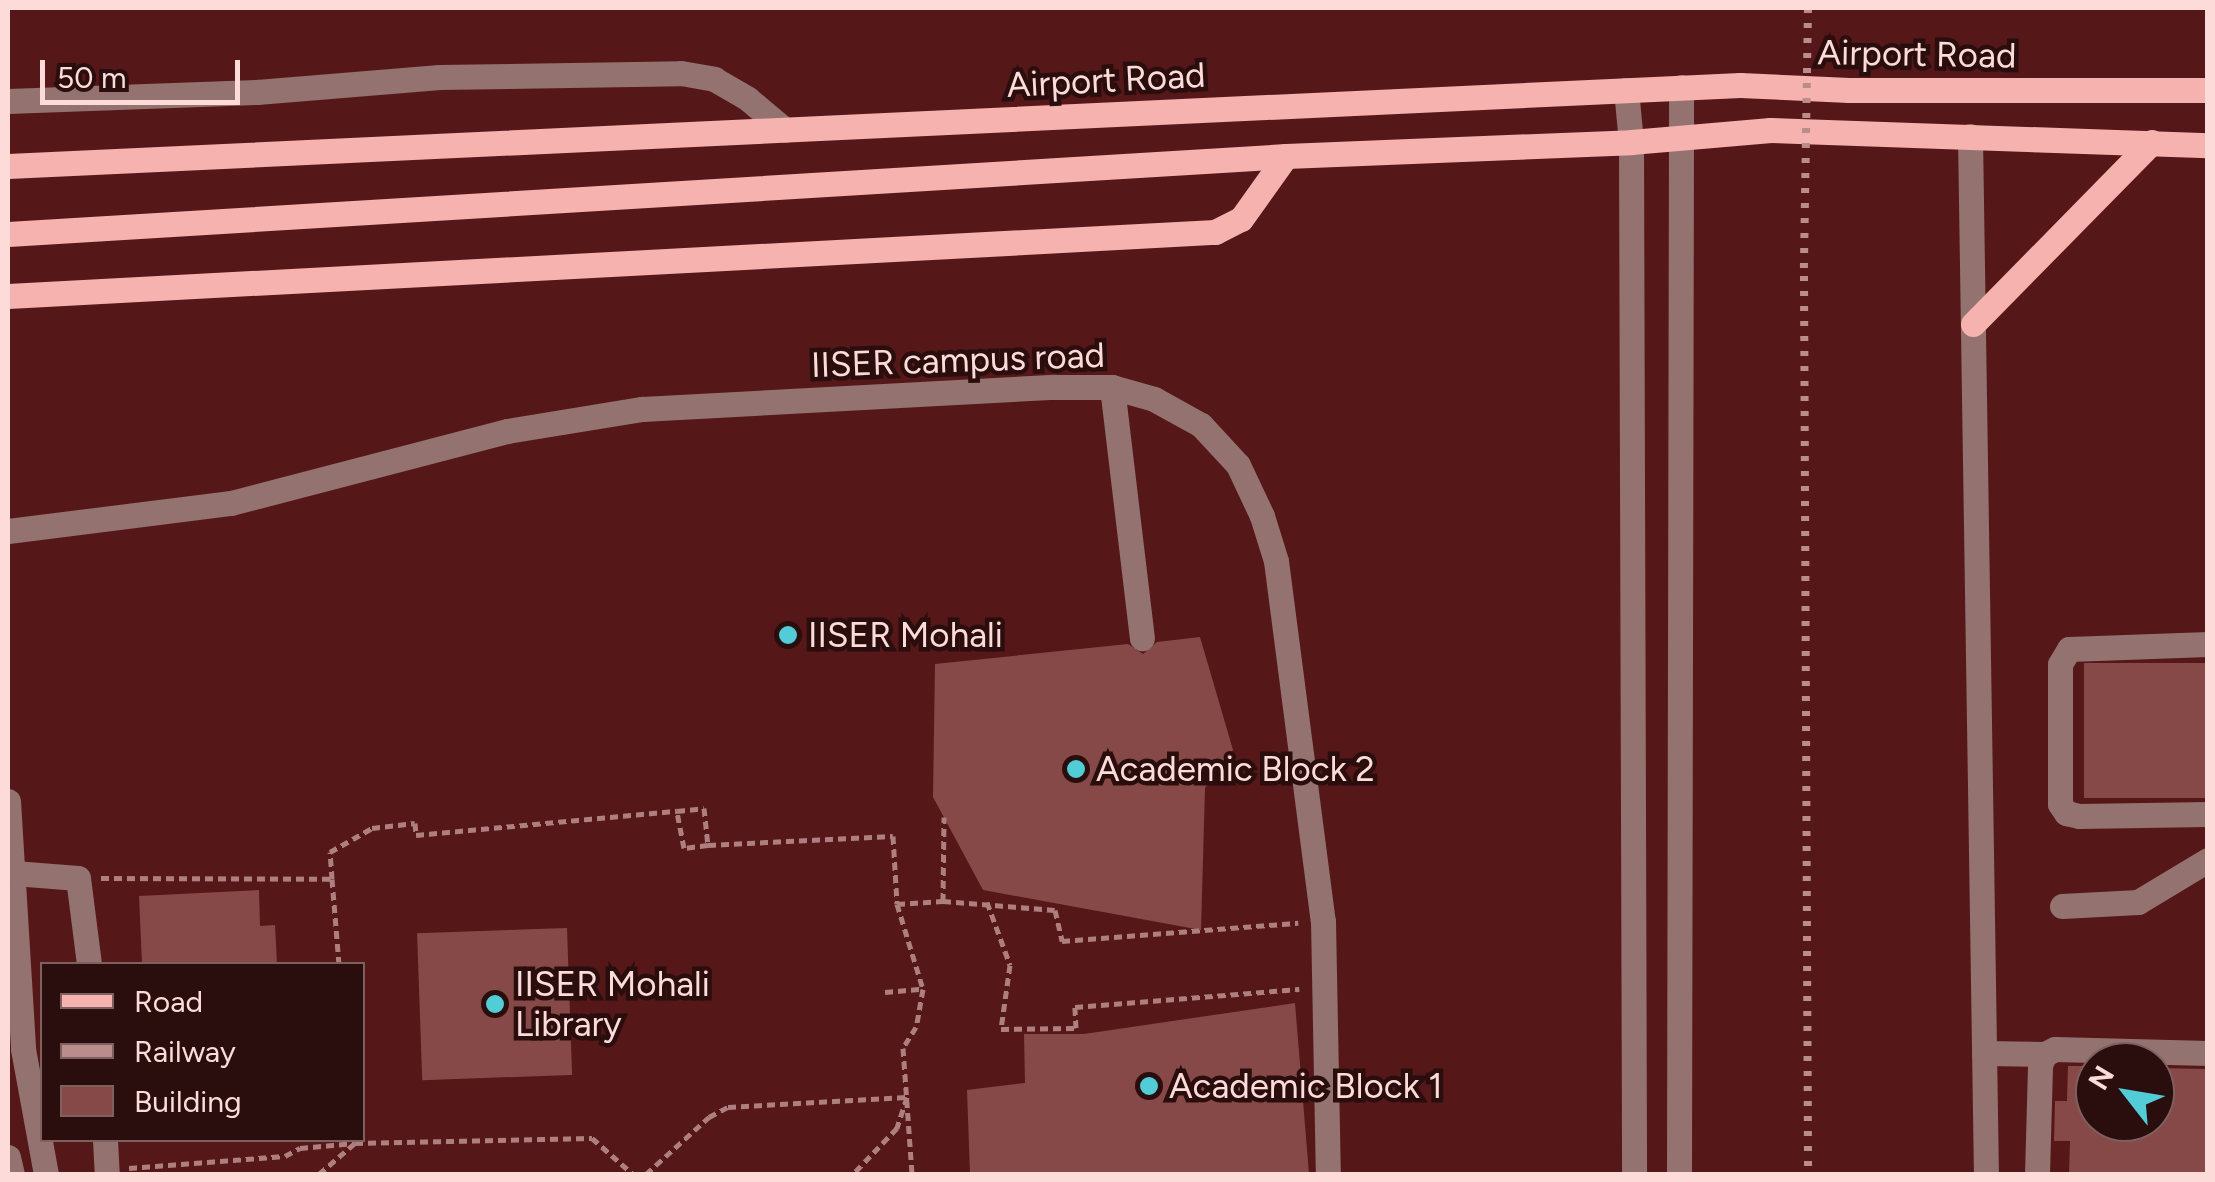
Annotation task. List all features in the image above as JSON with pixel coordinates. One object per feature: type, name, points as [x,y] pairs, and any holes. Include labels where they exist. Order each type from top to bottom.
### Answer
[{"type":"main road","name":"Airport Road","points":[[8,166],[1680,87],[2208,90]]},
{"type":"main road","points":[[8,234],[1286,156],[1631,142],[1770,130],[2208,144]]},
{"type":"main road","points":[[1973,324],[2152,142]]},
{"type":"main road","points":[[8,296],[1215,232],[1241,220],[1286,156]]},
{"type":"street","points":[[8,102],[257,92],[439,77],[681,73],[714,80],[748,99],[785,130]]},
{"type":"street","points":[[1679,1174],[1680,87]]},
{"type":"street","points":[[1626,90],[1631,142],[1634,1174]]},
{"type":"street","points":[[1970,136],[1986,1174]]},
{"type":"street","points":[[1112,387],[1142,638]]},
{"type":"street","name":"IISER campus road","points":[[8,531],[231,502],[507,431],[590,416],[912,394],[1112,387],[1154,398],[1201,425],[1238,465],[1262,516],[1276,561],[1310,922],[1328,1174]]},
{"type":"street","points":[[2208,644],[2068,649],[2060,664],[2060,804],[2066,814],[2079,816],[2208,814]]},
{"type":"street","points":[[8,801],[23,1049],[40,1141]]},
{"type":"street","points":[[2062,906],[2138,902],[2208,860]]},
{"type":"street","points":[[14,873],[78,878],[89,962]]},
{"type":"street","points":[[1984,1053],[2045,1054],[2055,1049],[2208,1052]]},
{"type":"street","points":[[2037,1174],[2040,1065],[2045,1054]]},
{"type":"street","points":[[40,1142],[46,1174]]},
{"type":"street","points":[[105,1142],[108,1172]]},
{"type":"street","points":[[8,1157],[12,1174]]},
{"type":"path","points":[[339,962],[330,852],[372,828],[415,823],[416,835],[704,808],[708,845]]},
{"type":"path","points":[[677,810],[684,848],[893,836],[897,904],[923,989],[916,1027],[904,1048],[912,1174]]},
{"type":"path","points":[[942,901],[944,816]]},
{"type":"path","points":[[78,878],[332,878]]},
{"type":"path","points":[[987,902],[1010,965],[1001,1029],[1076,1028],[1075,1007],[1299,989],[1299,972]]},
{"type":"path","points":[[897,904],[987,902],[1055,910],[1062,940],[1310,922]]},
{"type":"path","points":[[1298,940],[1310,922]]},
{"type":"path","points":[[886,992],[923,989]]},
{"type":"path","points":[[646,1174],[709,1118],[728,1107],[907,1097]]},
{"type":"path","points":[[853,1174],[897,1128],[907,1097]]},
{"type":"path","points":[[365,1141],[592,1138],[633,1174]]},
{"type":"path","points":[[108,1172],[285,1156],[300,1148],[347,1142]]},
{"type":"path","points":[[319,1174],[354,1142]]},
{"type":"building","name":"Academic Block 2","points":[[1200,637],[1233,750],[1205,788],[1201,930],[983,890],[933,797],[935,664],[1128,644],[1143,654],[1157,642]]},
{"type":"building","points":[[2084,663],[2208,663],[2208,798],[2084,798]]},
{"type":"building","points":[[259,890],[260,926],[275,925],[277,962],[142,962],[139,896]]},
{"type":"building","name":"IISER Mohali Library","points":[[567,928],[572,1075],[422,1080],[417,933]]},
{"type":"building","name":"Academic Block 1","points":[[1295,1003],[1309,1174],[970,1174],[967,1090],[1025,1083],[1024,1034],[1084,1034]]},
{"type":"building","points":[[2068,1066],[2075,1066],[2075,1142],[2175,1142],[2175,1068],[2208,1069],[2208,1174],[2069,1174],[2070,1141],[2054,1141],[2055,1101],[2067,1101]]},
{"type":"railway","points":[[1808,8],[1804,276],[1808,1174]]},
{"type":"place","name":"IISER Mohali","points":[[788,635]]},
{"type":"place","name":"Academic Block 2","points":[[1076,769]]},
{"type":"place","name":"IISER Mohali Library","points":[[495,1004]]},
{"type":"place","name":"Academic Block 1","points":[[1149,1086]]}]
